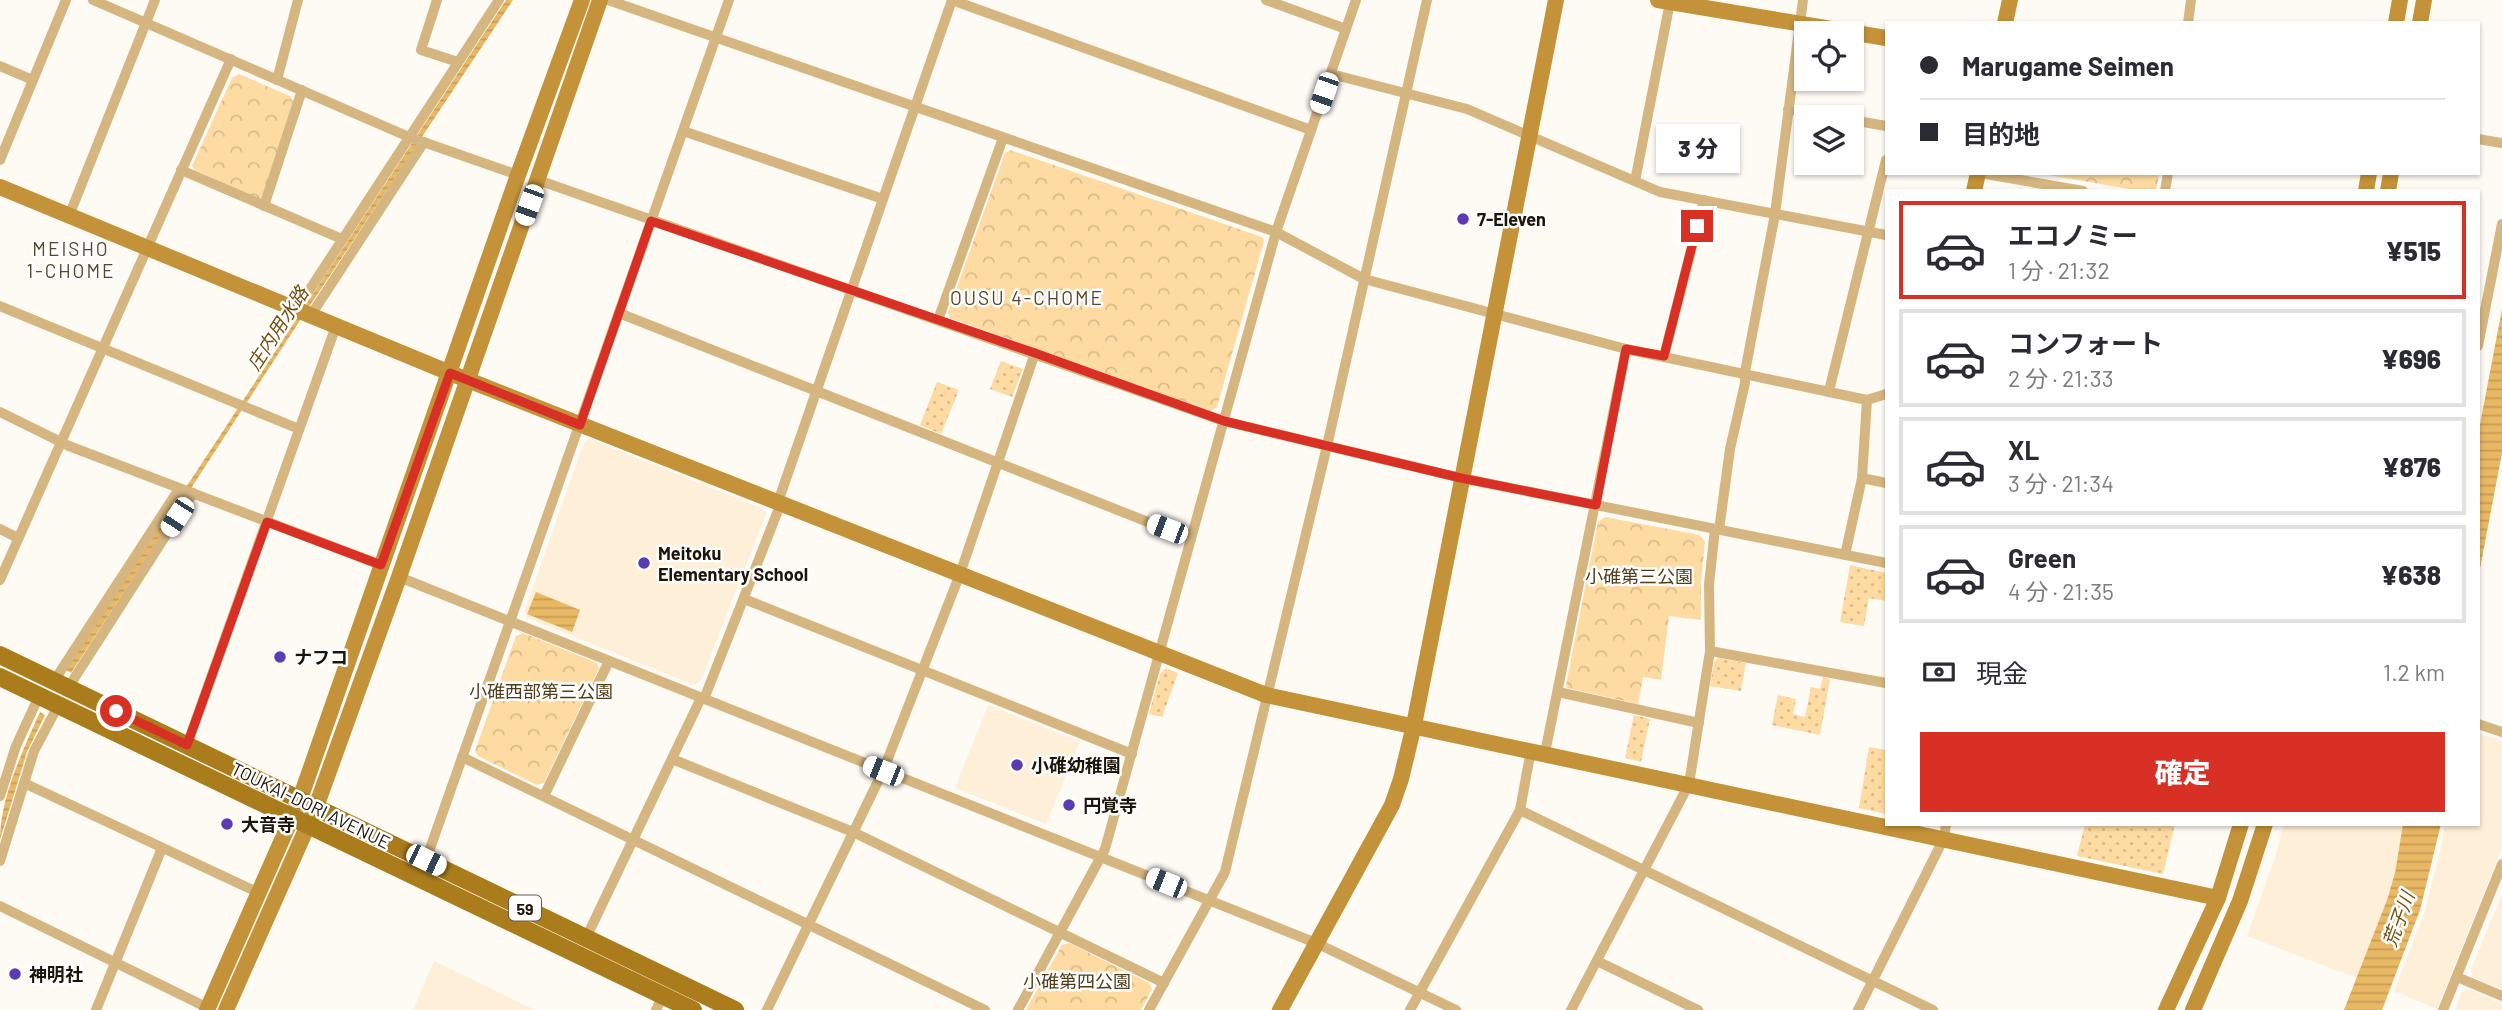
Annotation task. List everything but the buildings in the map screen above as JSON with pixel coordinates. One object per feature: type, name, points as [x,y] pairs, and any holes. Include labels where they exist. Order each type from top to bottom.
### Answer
[{"type":"main road","name":"TOUKAI-DORI AVENUE","points":[[0,655],[735,1010]]},
{"type":"main road","name":"TOUKAI-DORI AVENUE","points":[[0,677],[300,821],[659,1003],[693,1010]]},
{"type":"street","points":[[0,160],[66,0]]},
{"type":"street","points":[[93,0],[417,139],[518,175]]},
{"type":"street","points":[[69,215],[155,0]]},
{"type":"street","points":[[277,80],[298,0]]},
{"type":"street","points":[[438,0],[421,50],[458,62]]},
{"type":"street","points":[[303,312],[417,139],[458,62],[499,0]]},
{"type":"street","points":[[308,803],[381,565],[582,0]]},
{"type":"street","points":[[226,1010],[399,577],[600,0]]},
{"type":"street","points":[[608,0],[1276,232],[1364,279],[1626,349],[1745,372],[1867,400],[1885,394]]},
{"type":"street","points":[[426,860],[729,0]]},
{"type":"street","points":[[586,938],[703,699],[744,599],[780,503],[952,0],[1311,130]]},
{"type":"street","points":[[1266,0],[1346,29]]},
{"type":"street","points":[[1018,1010],[1101,858],[1276,232],[1356,0]]},
{"type":"street","points":[[1149,1010],[1225,872],[1327,446],[1427,0]]},
{"type":"street","points":[[1280,1010],[1392,805],[1401,779],[1414,725],[1556,0]]},
{"type":"street","points":[[1800,21],[1802,0]]},
{"type":"street","points":[[2005,21],[2010,0]]},
{"type":"street","points":[[2189,21],[2191,0]]},
{"type":"street","points":[[2396,21],[2400,0]]},
{"type":"street","points":[[2420,21],[2424,0]]},
{"type":"street","points":[[1635,181],[1664,1],[1794,22]]},
{"type":"street","points":[[1864,33],[1885,37]]},
{"type":"street","points":[[0,580],[231,59]]},
{"type":"street","points":[[0,66],[33,80]]},
{"type":"street","points":[[1571,1010],[1689,784],[1710,652],[1709,584],[1730,449],[1745,383],[1775,214],[1794,66]]},
{"type":"street","points":[[1331,74],[1466,109],[1660,192],[1885,234]]},
{"type":"street","points":[[264,206],[302,90]]},
{"type":"street","points":[[1788,109],[1794,110]]},
{"type":"street","points":[[1864,122],[1885,126]]},
{"type":"street","points":[[683,131],[883,199]]},
{"type":"street","points":[[938,320],[1003,138]]},
{"type":"street","points":[[303,312],[342,239],[417,139]]},
{"type":"street","points":[[2480,139],[2502,143]]},
{"type":"street","points":[[1829,391],[1885,164]]},
{"type":"street","points":[[181,170],[342,239]]},
{"type":"street","points":[[1991,175],[2071,189]]},
{"type":"street","points":[[538,180],[1224,421],[1461,478],[1885,563]]},
{"type":"street","points":[[0,187],[450,373],[1266,695],[1689,784],[1885,820]]},
{"type":"street","points":[[1664,356],[1704,200]]},
{"type":"street","points":[[2480,336],[2502,224]]},
{"type":"street","points":[[0,306],[299,429]]},
{"type":"street","points":[[619,313],[1191,539]]},
{"type":"street","points":[[187,745],[336,326]]},
{"type":"street","points":[[1410,1010],[1520,810],[1558,692],[1626,349]]},
{"type":"street","points":[[767,1010],[883,771],[960,574],[1035,353]]},
{"type":"street","points":[[1844,555],[1861,478],[1867,400]]},
{"type":"street","points":[[0,412],[61,442],[381,565]]},
{"type":"street","points":[[1861,478],[1885,483]]},
{"type":"street","points":[[61,685],[186,491]]},
{"type":"street","points":[[61,685],[186,491]]},
{"type":"street","points":[[0,529],[19,538]]},
{"type":"street","points":[[399,577],[1317,943],[1456,1010]]},
{"type":"street","points":[[744,599],[1132,754]]},
{"type":"street","points":[[1710,652],[1885,683]]},
{"type":"street","points":[[544,796],[609,661]]},
{"type":"street","points":[[1558,692],[1699,723]]},
{"type":"street","points":[[0,796],[16,746],[39,696]]},
{"type":"street","points":[[0,861],[34,751],[58,706]]},
{"type":"street","points":[[2480,725],[2502,732]]},
{"type":"street","points":[[462,757],[985,1010]]},
{"type":"street","points":[[672,759],[853,832],[1164,983]]},
{"type":"street","points":[[24,783],[259,893]]},
{"type":"street","points":[[1520,810],[1933,1010]]},
{"type":"street","points":[[0,906],[207,1009],[259,893],[300,821]]},
{"type":"street","points":[[1918,826],[2218,898]]},
{"type":"street","points":[[2166,1010],[2218,898],[2240,826]]},
{"type":"street","points":[[2193,1010],[2241,901],[2264,826]]},
{"type":"street","points":[[1858,1010],[1945,831]]},
{"type":"street","points":[[96,1010],[162,848]]},
{"type":"street","points":[[2443,1010],[2502,864]]},
{"type":"street","points":[[1597,961],[1698,1010]]},
{"type":"street","points":[[2457,977],[2502,996]]},
{"type":"shaded area","name":"Meitoku Elementary School","points":[[589,439],[764,509],[766,514],[701,680],[694,685],[527,618],[524,612],[584,443]]},
{"type":"shaded area","name":"小碓幼稚園","points":[[988,705],[1080,742],[1046,824],[955,788]]},
{"type":"shaded area","points":[[2480,734],[2502,741],[2502,847],[2437,1009],[2394,991],[2425,911],[2445,826],[2480,826]]},
{"type":"shaded area","points":[[2283,826],[2403,826],[2395,873],[2387,900],[2357,978],[2247,936]]},
{"type":"shaded area","points":[[2502,894],[2502,989],[2473,977],[2471,970]]},
{"type":"shaded area","points":[[434,961],[535,1010],[413,1010]]},
{"type":"shaded area","points":[[2468,989],[2502,1004],[2502,1010],[2455,1010],[2462,992]]},
{"type":"green space","points":[[239,74],[290,96],[294,103],[262,198],[258,199],[195,170],[192,166],[232,78]]},
{"type":"green space","points":[[1010,150],[1262,237],[1264,241],[1217,407],[1210,411],[950,318],[948,312],[1005,153]]},
{"type":"green space","points":[[2049,175],[2159,175],[2155,189],[2129,189]]},
{"type":"green space","points":[[1001,361],[1023,369],[1012,397],[990,389]]},
{"type":"green space","points":[[937,382],[959,390],[941,434],[920,425]]},
{"type":"green space","name":"小碓第三公園","points":[[1605,517],[1700,535],[1705,542],[1701,620],[1669,616],[1661,680],[1643,677],[1638,704],[1567,688],[1566,685],[1598,522]]},
{"type":"green space","points":[[1850,565],[1885,573],[1885,601],[1869,598],[1864,626],[1840,622]]},
{"type":"green space","name":"小碓西部第三公園","points":[[523,633],[597,663],[599,668],[544,783],[537,785],[478,756],[475,751],[516,636]]},
{"type":"green space","points":[[1718,658],[1746,663],[1741,691],[1710,686],[1714,662]]},
{"type":"green space","points":[[1166,668],[1178,673],[1162,717],[1149,714],[1160,674]]},
{"type":"green space","points":[[1823,677],[1830,679],[1820,735],[1772,725],[1778,695],[1796,699],[1793,714],[1805,717],[1811,687],[1820,689]]},
{"type":"green space","points":[[1634,715],[1650,719],[1641,762],[1625,758]]},
{"type":"green space","points":[[1869,747],[1885,750],[1885,814],[1859,808]]},
{"type":"green space","points":[[2084,826],[2175,826],[2163,874],[2077,856]]},
{"type":"green space","name":"小碓第四公園","points":[[1069,943],[1149,983],[1152,989],[1141,1010],[1026,1010],[1062,945]]},
{"type":"water","points":[[506,0],[513,0],[299,322],[71,673],[66,670]]},
{"type":"water","points":[[2502,309],[2502,453],[2480,568],[2480,424]]},
{"type":"water","points":[[536,592],[580,610],[572,632],[527,614]]},
{"type":"water","points":[[40,712],[45,715],[27,752],[0,840],[8,791]]},
{"type":"water","name":"荒子川","points":[[2403,826],[2441,826],[2420,910],[2382,1010],[2344,1010],[2387,900],[2395,873]]},
{"type":"place","name":"7-Eleven","points":[[1463,219]]},
{"type":"place","name":"Meitoku Elementary School","points":[[644,563]]},
{"type":"place","name":"ナフコ","points":[[280,657]]},
{"type":"place","name":"小碓幼稚園","points":[[1017,765]]},
{"type":"place","name":"円覚寺","points":[[1069,805]]},
{"type":"place","name":"大音寺","points":[[227,824]]},
{"type":"place","name":"神明社","points":[[15,974]]},
{"type":"district","name":"MEISHO 1-CHOME","points":[[71,259]]},
{"type":"district","name":"OUSU 4-CHOME","points":[[1027,297]]},
{"type":"route","points":[[116,711],[187,745],[267,522],[381,565],[450,373],[580,425],[651,221],[1224,421],[1461,478],[1596,505],[1626,349],[1664,356],[1697,226]]},
{"type":"water label","name":"庄内用水路","points":[[277,328]]}]
